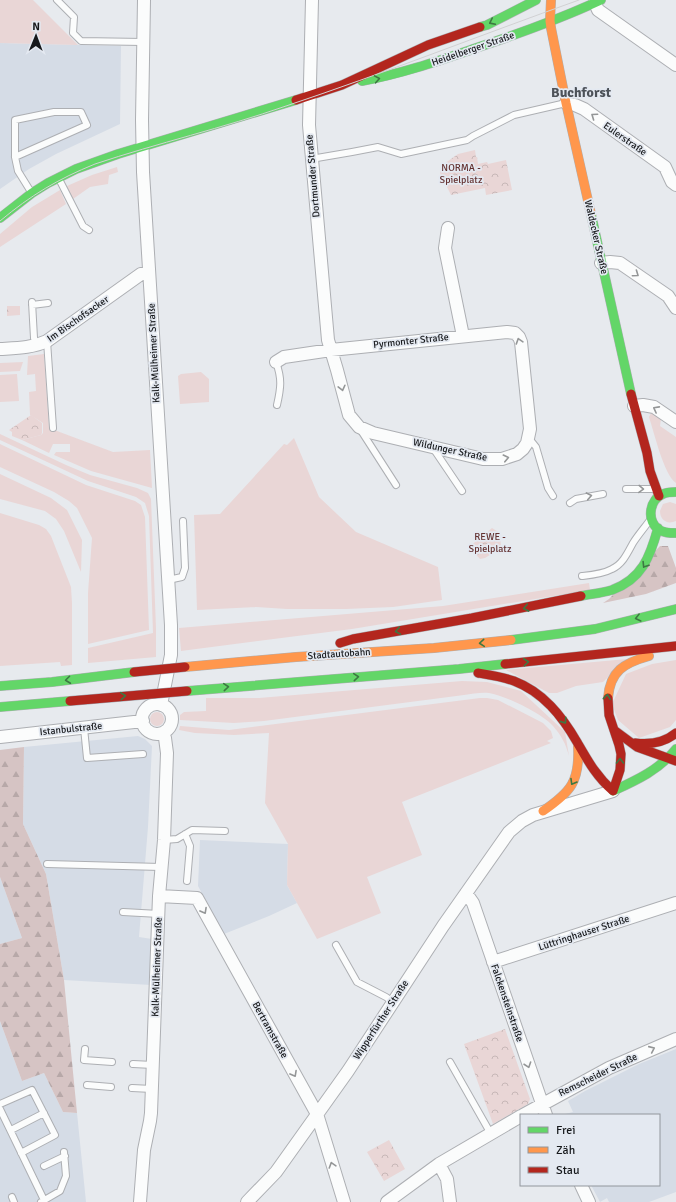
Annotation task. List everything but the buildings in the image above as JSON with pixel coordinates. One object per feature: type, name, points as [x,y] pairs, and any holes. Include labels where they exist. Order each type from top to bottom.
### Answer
[{"type":"main road","name":"Heidelberger Straße","points":[[0,218],[32,193],[58,178],[94,162],[272,108],[342,85],[428,45],[487,25],[536,0]]},
{"type":"main road","points":[[536,0],[541,11],[550,21]]},
{"type":"main road","name":"Waldecker Straße","points":[[551,0],[550,21],[566,103],[601,263],[634,406],[647,453],[650,471],[660,493]]},
{"type":"main road","name":"Heidelberger Straße","points":[[342,85],[383,78],[435,62],[524,32],[598,2]]},
{"type":"main road","points":[[675,535],[666,533],[658,528],[651,519],[650,512],[660,493],[676,492]]},
{"type":"main road","points":[[296,657],[353,640],[611,590],[623,585],[635,577],[642,569],[648,560],[658,528]]},
{"type":"main road","name":"Stadtautobahn","points":[[0,686],[296,657],[434,648],[513,640],[595,629],[676,609]]},
{"type":"main road","points":[[0,708],[187,690],[459,669],[676,647]]},
{"type":"main road","points":[[613,791],[620,769],[621,758],[620,747],[610,722],[606,704],[608,690],[613,677],[617,671],[628,663],[676,647]]},
{"type":"main road","points":[[459,669],[514,681],[529,688],[546,700],[559,715],[578,744],[592,770],[613,791],[627,791],[645,785]]},
{"type":"main road","points":[[63,671],[134,672]]},
{"type":"main road","points":[[614,730],[637,747],[672,759]]},
{"type":"main road","points":[[630,742],[653,744],[670,738],[676,733]]},
{"type":"main road","points":[[543,811],[560,800],[575,780],[579,766],[578,744]]},
{"type":"main road","points":[[613,791],[655,771],[672,759],[676,749]]},
{"type":"street","name":"Kalk-Mülheimer Straße","points":[[144,0],[143,172],[168,580],[171,655],[161,705]]},
{"type":"street","name":"Dortmunder Straße","points":[[312,0],[309,125],[328,340],[331,350]]},
{"type":"street","points":[[598,2],[598,10],[676,65]]},
{"type":"street","name":"Eulerstraße","points":[[566,103],[575,104],[584,109],[665,167],[672,182],[676,185]]},
{"type":"street","name":"Pyrmonter Straße","points":[[276,362],[284,357],[331,350],[462,336],[444,248],[448,228]]},
{"type":"street","points":[[601,263],[620,262],[668,296],[676,308]]},
{"type":"street","name":"Im Bischofsacker","points":[[0,349],[26,348],[42,343],[141,274],[149,273]]},
{"type":"street","points":[[462,336],[511,332],[515,333],[519,337],[521,342],[530,429],[528,440]]},
{"type":"street","points":[[331,350],[349,415],[359,427]]},
{"type":"street","points":[[634,406],[643,405],[654,407],[676,422]]},
{"type":"street","name":"Wildunger Straße","points":[[359,427],[373,433],[483,459],[502,459],[517,454],[523,449],[528,440]]},
{"type":"street","points":[[154,705],[161,705],[168,708],[172,717],[168,730],[163,733],[155,734],[146,729],[143,722],[143,714],[154,705]]},
{"type":"street","name":"Istanbulstraße","points":[[0,736],[143,722]]},
{"type":"street","name":"Kalk-Mülheimer Straße","points":[[140,1202],[143,1159],[150,1121],[152,1089],[159,896],[164,840],[168,753],[163,733]]},
{"type":"street","name":"Wipperfürther Straße","points":[[247,1202],[276,1172],[348,1071],[443,926],[509,832],[522,821],[543,811],[613,791]]},
{"type":"street","name":"Falckensteinstraße","points":[[466,893],[473,903],[544,1109]]},
{"type":"street","name":"Bertramstraße","points":[[159,896],[197,898],[317,1114],[344,1202]]},
{"type":"street","name":"Lüttringhauser Straße","points":[[493,962],[676,903]]},
{"type":"street","name":"Remscheider Straße","points":[[528,1114],[544,1109],[609,1068],[676,1039]]},
{"type":"street","name":"Remscheider Straße","points":[[387,1202],[439,1164],[520,1117]]},
{"type":"street","points":[[439,1164],[447,1179],[450,1202]]},
{"type":"street","points":[[581,1186],[589,1202]]},
{"type":"lane","points":[[57,0],[74,17],[73,32],[81,41],[143,42]]},
{"type":"lane","points":[[311,159],[378,147],[401,154],[467,140],[514,115],[566,103]]},
{"type":"lane","points":[[15,157],[87,125],[81,112],[54,112],[15,120],[15,157],[18,171],[32,193]]},
{"type":"lane","points":[[58,178],[83,226],[89,230]]},
{"type":"lane","points":[[48,303],[32,304],[34,338],[42,343],[53,428]]},
{"type":"lane","points":[[276,362],[281,376],[277,405]]},
{"type":"lane","points":[[359,427],[396,485]]},
{"type":"lane","points":[[528,440],[536,447],[548,488],[552,496]]},
{"type":"lane","points":[[432,447],[462,491]]},
{"type":"lane","points":[[626,489],[660,493]]},
{"type":"lane","points":[[570,503],[576,499],[603,494]]},
{"type":"lane","points":[[582,576],[613,569],[624,559],[634,542],[651,519]]},
{"type":"lane","points":[[168,580],[182,577],[185,568],[183,521]]},
{"type":"lane","points":[[84,728],[87,758],[143,754]]},
{"type":"lane","points":[[164,840],[177,839],[192,830],[225,831]]},
{"type":"lane","points":[[185,834],[190,846],[187,881]]},
{"type":"lane","points":[[47,864],[161,867]]},
{"type":"lane","points":[[123,912],[159,914]]},
{"type":"lane","points":[[336,945],[358,982],[393,1002]]},
{"type":"lane","points":[[85,1049],[84,1060],[112,1062]]},
{"type":"lane","points":[[450,1062],[490,1134]]},
{"type":"lane","points":[[133,1064],[153,1065]]},
{"type":"lane","points":[[87,1085],[111,1087]]},
{"type":"lane","points":[[132,1088],[152,1089]]},
{"type":"lane","points":[[0,1104],[32,1090],[55,1135],[21,1153]]},
{"type":"lane","points":[[0,1109],[11,1130],[42,1201],[60,1191],[66,1176],[64,1154],[44,1166]]},
{"type":"lane","points":[[11,1130],[44,1113]]},
{"type":"shaded area","points":[[0,43],[121,46],[120,124],[56,154],[29,169],[0,189]]},
{"type":"shaded area","points":[[138,736],[145,739],[152,746],[148,827],[139,937],[152,939],[151,985],[64,980],[46,874],[23,824],[24,747]]},
{"type":"shaded area","points":[[200,840],[288,844],[287,885],[297,903],[224,934],[198,886]]},
{"type":"shaded area","points":[[0,877],[22,938],[0,944]]},
{"type":"shaded area","points":[[0,1021],[22,1081],[44,1073],[63,1112],[77,1113],[86,1202],[0,1202]]},
{"type":"shaded area","points":[[676,1049],[676,1192],[649,1202],[609,1202],[607,1198],[600,1202],[592,1186],[660,1186],[660,1114],[565,1114],[573,1112],[568,1101],[639,1064]]},
{"type":"green space","points":[[0,0],[33,0],[78,45],[0,43]]},
{"type":"green space","name":"NORMA - Spielplatz","points":[[475,150],[478,164],[487,162],[488,164],[506,160],[512,190],[486,195],[485,188],[451,195],[440,173],[441,166],[458,154]]},
{"type":"green space","points":[[117,167],[118,172],[109,175],[108,184],[90,187],[73,199],[68,192],[67,186],[92,175]]},
{"type":"green space","points":[[60,190],[66,204],[0,247],[0,234],[32,207]]},
{"type":"green space","points":[[7,306],[20,306],[20,315],[7,316]]},
{"type":"green space","points":[[44,354],[49,428],[113,452],[150,450],[152,488],[91,471],[54,455],[56,452],[70,452],[70,444],[53,444],[49,453],[22,440],[41,435],[43,433],[43,423],[30,415],[29,392],[36,391],[35,374],[27,375],[28,356]]},
{"type":"green space","points":[[23,362],[20,371],[0,372],[0,363]]},
{"type":"green space","points":[[201,372],[209,379],[209,402],[180,404],[178,376],[181,374]]},
{"type":"green space","points":[[17,374],[19,401],[0,402],[0,375]]},
{"type":"green space","points":[[651,413],[661,419],[660,426],[676,437],[676,483],[667,471],[660,453],[649,417]]},
{"type":"green space","points":[[31,415],[42,423],[41,435],[22,440],[12,436],[12,432],[9,430]]},
{"type":"green space","points":[[0,434],[90,475],[137,488],[148,493],[151,499],[156,657],[88,663],[88,648],[153,633],[149,516],[145,503],[136,497],[88,481],[0,440]]},
{"type":"green space","points":[[294,438],[319,497],[356,532],[438,567],[442,600],[393,607],[346,609],[287,609],[256,607],[197,610],[194,515],[220,514],[284,444],[287,445]]},
{"type":"green space","points":[[0,444],[86,485],[135,501],[141,505],[145,517],[149,630],[88,644],[88,593],[92,538],[77,508],[69,501],[54,492],[0,467]]},
{"type":"green space","points":[[0,474],[51,498],[67,510],[82,540],[81,572],[64,531],[56,519],[45,511],[0,499]]},
{"type":"green space","points":[[670,502],[676,504],[676,521],[667,522],[661,517],[660,511],[663,504]]},
{"type":"green space","points":[[0,513],[39,525],[46,529],[51,536],[71,587],[72,665],[61,666],[60,662],[0,666]]},
{"type":"green space","name":"REWE - Spielplatz","points":[[492,528],[500,533],[501,548],[485,558],[480,559],[469,547]]},
{"type":"green space","points":[[660,546],[668,546],[676,568],[676,583],[646,594],[603,603],[609,599]]},
{"type":"green space","points":[[589,583],[590,590],[352,629],[181,651],[179,628],[443,606]]},
{"type":"green space","points":[[627,659],[603,682],[576,686],[557,693],[549,693],[506,670]]},
{"type":"green space","points":[[676,660],[676,720],[670,727],[639,738],[618,720],[612,704],[626,674],[652,664]]},
{"type":"green space","points":[[462,681],[487,682],[521,691],[565,732],[569,756],[561,736],[548,721],[523,706],[489,693],[476,693],[264,721],[234,723],[180,720],[180,715],[184,712],[206,711],[206,698],[259,698]]},
{"type":"green space","points":[[480,698],[498,700],[543,723],[551,731],[553,738],[547,741],[551,743],[402,802],[422,855],[367,877],[381,913],[317,939],[287,885],[288,844],[265,803],[269,733],[234,735],[195,733],[179,730],[180,726],[229,730]]},
{"type":"green space","points":[[157,712],[162,714],[164,719],[162,724],[157,726],[152,724],[150,719],[152,714]]},
{"type":"green space","points":[[24,747],[23,824],[46,874],[64,980],[77,1113],[63,1112],[44,1073],[22,1081],[0,1021],[0,944],[22,938],[0,877],[0,750]]},
{"type":"green space","points":[[505,1029],[530,1099],[528,1104],[493,1124],[464,1044]]},
{"type":"green space","points":[[389,1140],[405,1169],[384,1181],[367,1152]]},
{"type":"tram line","points":[[0,221],[45,188],[95,164],[286,106],[579,0]]},
{"type":"traffic: fast","points":[[480,27],[487,25],[536,0]]},
{"type":"traffic: fast","points":[[362,81],[405,71],[462,53],[539,26],[601,0]]},
{"type":"traffic: fast","points":[[0,218],[32,193],[76,169],[118,154],[296,100]]},
{"type":"traffic: fast","points":[[591,214],[631,394]]},
{"type":"traffic: fast","points":[[676,492],[663,494],[655,500],[651,510],[652,520],[658,529],[664,532],[676,533]]},
{"type":"traffic: fast","points":[[581,596],[612,590],[631,580],[638,573],[648,557],[658,528]]},
{"type":"traffic: fast","points":[[511,640],[595,629],[676,609]]},
{"type":"traffic: fast","points":[[187,691],[505,664]]},
{"type":"traffic: fast","points":[[0,686],[52,682],[134,672]]},
{"type":"traffic: fast","points":[[0,707],[70,701]]},
{"type":"traffic: fast","points":[[613,791],[655,769],[676,749]]},
{"type":"traffic: slow","points":[[551,0],[551,28],[591,214]]},
{"type":"traffic: slow","points":[[185,667],[296,657],[434,648],[511,640]]},
{"type":"traffic: slow","points":[[608,698],[609,689],[615,675],[626,665],[649,656]]},
{"type":"traffic: slow","points":[[543,811],[561,798],[572,784],[577,768],[578,746]]},
{"type":"traffic: jam","points":[[296,100],[342,85],[428,45],[480,27]]},
{"type":"traffic: jam","points":[[631,394],[647,453],[650,471],[659,496]]},
{"type":"traffic: jam","points":[[340,643],[353,639],[472,618],[581,596]]},
{"type":"traffic: jam","points":[[505,664],[676,646]]},
{"type":"traffic: jam","points":[[134,672],[185,667]]},
{"type":"traffic: jam","points":[[478,673],[514,681],[543,698],[565,723],[593,768],[613,791],[620,770],[621,754],[609,715],[608,698]]},
{"type":"traffic: jam","points":[[70,701],[187,691]]},
{"type":"traffic: jam","points":[[614,730],[637,747],[676,761]]},
{"type":"traffic: jam","points":[[635,743],[646,744],[662,741],[676,733]]},
{"type":"district","name":"Buchforst","points":[[581,92]]}]
